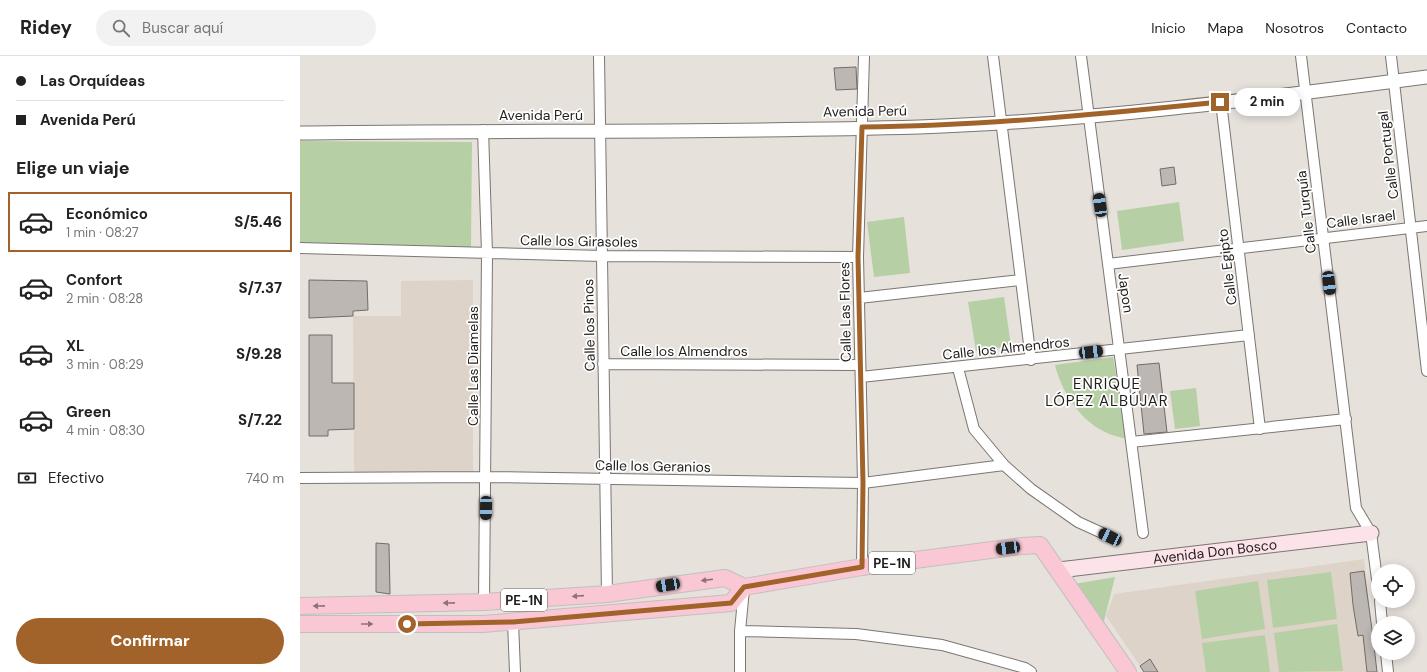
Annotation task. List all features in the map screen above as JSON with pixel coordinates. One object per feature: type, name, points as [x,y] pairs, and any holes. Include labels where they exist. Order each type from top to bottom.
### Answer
[{"type":"main road","name":"Avenida Don Bosco","points":[[1059,570],[1371,533]]},
{"type":"main road","name":"PE-1N","points":[[300,606],[484,602],[607,594],[725,578],[744,587],[862,567],[1022,546],[1040,546],[1059,570],[1128,672]]},
{"type":"main road","name":"PE-1N","points":[[300,624],[513,622],[731,603],[744,587]]},
{"type":"street","name":"Calle los Pinos","points":[[599,56],[607,594]]},
{"type":"street","name":"Calle Las Flores","points":[[862,567],[863,483],[858,257],[864,56]]},
{"type":"street","points":[[993,56],[1000,122],[1031,360]]},
{"type":"street","name":"Japon","points":[[1081,56],[1143,533]]},
{"type":"street","name":"Calle Turquía","points":[[1301,56],[1356,508],[1371,533]]},
{"type":"street","name":"Calle Portugal","points":[[1391,56],[1427,371]]},
{"type":"street","name":"Avenida Perú","points":[[300,132],[483,130],[600,131],[920,127],[1088,116],[1427,77]]},
{"type":"street","name":"Calle Egipto","points":[[1220,102],[1260,429]]},
{"type":"street","name":"Calle Las Diamelas","points":[[483,130],[487,253],[484,602]]},
{"type":"street","name":"Calle Israel","points":[[1108,264],[1427,226]]},
{"type":"street","name":"Calle los Girasoles","points":[[300,248],[602,256],[858,257]]},
{"type":"street","points":[[859,298],[1021,280]]},
{"type":"street","name":"Calle los Almendros","points":[[861,377],[958,368],[1119,348],[1249,335]]},
{"type":"street","name":"Calle los Almendros","points":[[603,364],[860,365]]},
{"type":"street","points":[[958,368],[974,428],[1004,465],[1031,489],[1078,522],[1110,537]]},
{"type":"street","points":[[1131,442],[1346,419]]},
{"type":"street","name":"Calle los Geranios","points":[[300,478],[486,477],[863,483],[1004,465]]},
{"type":"street","points":[[1371,533],[1375,564]]},
{"type":"street","points":[[740,672],[740,631],[744,587]]},
{"type":"street","points":[[513,622],[515,672]]},
{"type":"street","points":[[740,631],[856,634],[942,645],[1025,668],[1032,672]]},
{"type":"street","points":[[1387,660],[1388,672]]},
{"type":"shaded area","points":[[473,280],[473,472],[354,472],[353,316],[401,316],[401,281]]},
{"type":"shaded area","points":[[1364,559],[1371,620],[1371,660],[1376,660],[1377,672],[1144,672],[1106,616],[1114,594]]},
{"type":"green space","points":[[300,141],[472,142],[471,247],[300,246]]},
{"type":"green space","points":[[1179,202],[1184,241],[1122,250],[1117,211]]},
{"type":"green space","points":[[904,217],[910,273],[874,277],[867,222]]},
{"type":"green space","points":[[1004,297],[1011,346],[976,351],[968,302]]},
{"type":"green space","points":[[1113,357],[1127,439],[1106,432],[1094,426],[1086,419],[1066,394],[1055,365]]},
{"type":"green space","points":[[1196,388],[1200,426],[1175,429],[1170,391]]},
{"type":"green space","points":[[1331,572],[1337,619],[1273,628],[1267,580]]},
{"type":"green space","points":[[1115,577],[1104,621],[1099,623],[1074,584]]},
{"type":"green space","points":[[1258,581],[1265,629],[1202,639],[1195,591]]},
{"type":"green space","points":[[1337,624],[1343,671],[1279,672],[1274,633]]},
{"type":"green space","points":[[1265,635],[1270,672],[1206,672],[1202,643]]},
{"type":"building","points":[[856,67],[857,89],[836,90],[834,68]]},
{"type":"building","points":[[1174,167],[1176,184],[1162,186],[1160,169]]},
{"type":"building","points":[[309,280],[367,281],[368,310],[353,311],[353,316],[309,318]]},
{"type":"building","points":[[309,335],[332,335],[332,383],[354,383],[354,429],[328,430],[328,436],[309,436]]},
{"type":"building","points":[[1159,363],[1167,432],[1144,434],[1137,365]]},
{"type":"building","points":[[376,543],[389,544],[390,594],[376,592]]},
{"type":"building","points":[[1364,571],[1371,622],[1371,660],[1376,660],[1377,672],[1367,672],[1363,635],[1358,636],[1350,573]]},
{"type":"building","points":[[1150,659],[1158,672],[1144,672],[1140,666]]},
{"type":"district","name":"ENRIQUE LÓPEZ ALBÚJAR","points":[[1107,392]]},
{"type":"route","points":[[407,624],[483,624],[731,603],[744,587],[862,567],[863,483],[858,257],[862,127],[920,127],[1088,116],[1220,102]]}]
